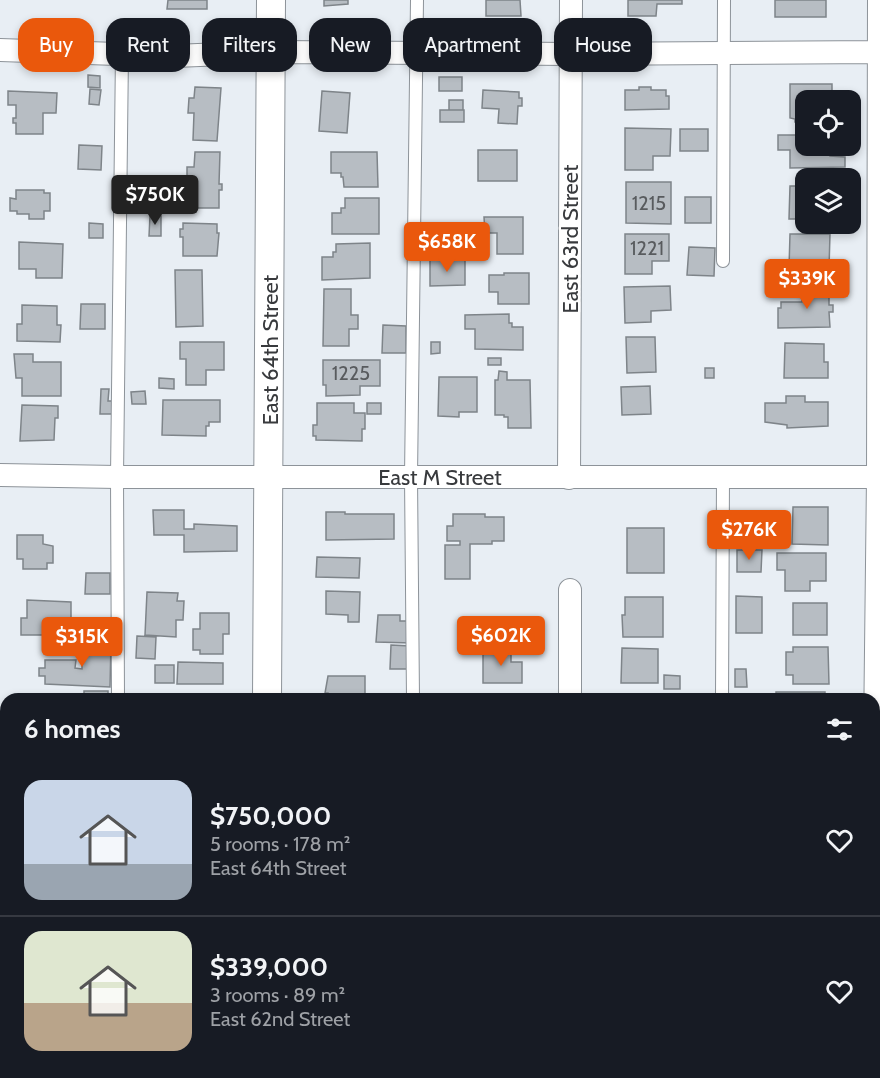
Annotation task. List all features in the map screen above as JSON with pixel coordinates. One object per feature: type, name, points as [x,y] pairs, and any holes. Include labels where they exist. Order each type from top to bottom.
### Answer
[{"type":"street","name":"East 64th Street","points":[[272,0],[272,18]]},
{"type":"street","name":"East 63rd Street","points":[[571,0],[571,18]]},
{"type":"street","points":[[876,693],[879,477],[879,0]]},
{"type":"street","points":[[0,50],[106,53]]},
{"type":"street","points":[[297,52],[403,53]]},
{"type":"street","points":[[652,53],[879,52]]},
{"type":"street","name":"East 64th Street","points":[[267,693],[271,72]]},
{"type":"street","name":"East 63rd Street","points":[[569,478],[570,72]]},
{"type":"street","name":"East M Street","points":[[0,475],[879,477]]},
{"type":"street","points":[[570,590],[570,693]]},
{"type":"lane","points":[[417,0],[417,18]]},
{"type":"lane","points":[[723,261],[724,0]]},
{"type":"lane","points":[[117,693],[122,72]]},
{"type":"lane","points":[[413,693],[411,477],[417,72]]},
{"type":"lane","points":[[722,693],[723,477]]},
{"type":"building","points":[[168,0],[207,0],[207,9],[167,9]]},
{"type":"building","points":[[324,0],[348,0],[348,4],[324,6]]},
{"type":"building","points":[[486,0],[520,0],[521,16],[486,16]]},
{"type":"building","points":[[628,0],[682,0],[682,4],[657,4],[656,16],[628,16]]},
{"type":"building","points":[[775,0],[826,0],[826,17],[775,17]]},
{"type":"building","points":[[88,75],[100,76],[100,88],[88,87]]},
{"type":"building","points":[[439,77],[462,77],[462,91],[439,91]]},
{"type":"building","points":[[790,84],[832,84],[832,90],[795,90],[795,119],[790,118]]},
{"type":"building","points":[[195,87],[221,88],[217,141],[193,140],[194,113],[188,113],[189,98],[194,98]]},
{"type":"building","points":[[639,87],[666,90],[666,96],[669,96],[669,109],[625,110],[625,90],[639,90]]},
{"type":"building","points":[[90,89],[101,90],[99,105],[89,104]]},
{"type":"building","points":[[483,90],[519,92],[522,106],[518,106],[517,124],[498,123],[499,109],[482,108]]},
{"type":"building","points":[[8,91],[57,93],[56,113],[43,113],[43,134],[16,134],[16,123],[13,123],[13,118],[16,118],[16,105],[8,105]]},
{"type":"building","points":[[322,91],[350,93],[347,133],[319,131]]},
{"type":"building","points":[[449,100],[463,100],[463,110],[449,110]]},
{"type":"building","points":[[440,110],[464,110],[464,122],[440,122]]},
{"type":"building","points":[[625,128],[671,129],[670,156],[653,156],[653,170],[625,170]]},
{"type":"building","points":[[680,129],[708,129],[708,151],[680,151]]},
{"type":"building","points":[[778,135],[795,135],[795,156],[845,157],[845,167],[790,168],[790,150],[778,150]]},
{"type":"building","points":[[79,145],[102,146],[101,170],[78,169]]},
{"type":"building","points":[[478,150],[517,150],[517,181],[478,181]]},
{"type":"building","points":[[195,152],[220,152],[219,184],[222,184],[222,190],[219,190],[219,208],[194,208],[194,182],[187,182],[187,167],[194,167]]},
{"type":"building","points":[[331,152],[377,152],[378,187],[344,187],[341,173],[331,173]]},
{"type":"building","points":[[626,182],[671,182],[671,224],[626,223]]},
{"type":"building","points":[[790,186],[795,186],[795,219],[789,219]]},
{"type":"building","points":[[16,190],[44,190],[44,193],[50,193],[50,211],[44,211],[44,219],[29,219],[29,214],[17,214],[17,211],[10,211],[10,198],[16,199]]},
{"type":"building","points":[[685,197],[711,197],[711,223],[685,223]]},
{"type":"building","points":[[345,198],[379,198],[379,234],[332,234],[332,213],[341,213],[341,208],[345,208]]},
{"type":"building","points":[[150,216],[161,216],[161,236],[149,236]]},
{"type":"building","points":[[484,217],[523,217],[523,254],[497,254],[497,233],[485,233]]},
{"type":"building","points":[[89,223],[103,224],[103,238],[89,238]]},
{"type":"building","points":[[183,223],[217,224],[217,233],[219,233],[217,256],[183,256],[183,237],[180,237],[180,229],[183,229]]},
{"type":"building","points":[[625,234],[669,234],[669,261],[652,261],[652,274],[625,274]]},
{"type":"building","points":[[790,234],[830,234],[829,268],[821,268],[821,276],[802,276],[802,268],[789,268]]},
{"type":"building","points":[[19,242],[63,244],[62,278],[36,278],[36,269],[19,269]]},
{"type":"building","points":[[370,243],[370,278],[322,280],[322,257],[333,257],[336,244]]},
{"type":"building","points":[[689,247],[715,248],[714,276],[687,275]]},
{"type":"building","points":[[430,260],[465,260],[465,285],[430,286]]},
{"type":"building","points":[[175,270],[202,270],[203,326],[176,327]]},
{"type":"building","points":[[504,273],[529,273],[529,304],[498,304],[498,292],[489,292],[489,275],[504,275]]},
{"type":"building","points":[[670,286],[671,310],[651,311],[651,322],[625,323],[624,287]]},
{"type":"building","points":[[802,288],[829,288],[829,305],[833,305],[833,312],[829,312],[830,327],[778,328],[778,308],[781,308],[781,302],[802,302]]},
{"type":"building","points":[[324,289],[351,289],[351,315],[358,315],[358,329],[349,329],[349,346],[323,346]]},
{"type":"building","points":[[81,304],[105,304],[105,329],[80,329]]},
{"type":"building","points":[[22,305],[57,306],[57,325],[61,325],[60,342],[17,341],[17,324],[22,324]]},
{"type":"building","points":[[509,314],[509,323],[512,323],[512,327],[523,327],[523,350],[475,349],[475,329],[465,329],[465,315]]},
{"type":"building","points":[[383,325],[406,326],[406,353],[382,353]]},
{"type":"building","points":[[626,337],[655,337],[656,372],[627,373]]},
{"type":"building","points":[[180,342],[224,342],[224,370],[206,370],[206,385],[186,385],[186,359],[180,359]]},
{"type":"building","points":[[431,342],[440,342],[440,353],[431,354]]},
{"type":"building","points":[[785,343],[824,344],[824,362],[828,362],[828,378],[784,378]]},
{"type":"building","points":[[14,354],[33,354],[33,362],[61,362],[61,396],[22,396],[22,378],[16,378]]},
{"type":"building","points":[[488,358],[501,358],[501,365],[488,365]]},
{"type":"building","points":[[323,360],[380,360],[380,386],[360,386],[360,395],[326,396],[326,385],[323,385]]},
{"type":"building","points":[[705,368],[714,368],[714,378],[705,378]]},
{"type":"building","points":[[499,371],[507,372],[507,380],[530,380],[531,428],[508,428],[508,417],[495,415],[495,380],[498,380]]},
{"type":"building","points":[[439,377],[477,377],[477,412],[459,412],[459,417],[438,416]]},
{"type":"building","points":[[159,378],[174,379],[174,389],[159,388]]},
{"type":"building","points":[[650,386],[651,414],[622,415],[621,387]]},
{"type":"building","points":[[101,389],[109,389],[108,401],[112,401],[112,414],[100,414]]},
{"type":"building","points":[[145,391],[146,404],[132,404],[131,392]]},
{"type":"building","points":[[786,396],[805,396],[805,402],[828,402],[828,426],[787,428],[787,425],[765,422],[765,403],[786,403]]},
{"type":"building","points":[[163,400],[220,400],[220,422],[209,422],[209,426],[206,426],[206,436],[162,435]]},
{"type":"building","points":[[317,403],[354,403],[354,413],[365,413],[362,441],[316,440],[316,436],[313,436],[313,425],[317,425]]},
{"type":"building","points":[[367,403],[381,403],[381,414],[367,414]]},
{"type":"building","points":[[22,405],[58,406],[54,440],[20,441]]},
{"type":"building","points":[[793,507],[828,507],[828,545],[792,544]]},
{"type":"building","points":[[153,510],[184,510],[184,529],[194,529],[194,524],[237,526],[237,551],[184,552],[184,535],[154,535]]},
{"type":"building","points":[[326,512],[394,514],[394,539],[326,540]]},
{"type":"building","points":[[453,514],[485,514],[485,517],[504,517],[504,541],[492,541],[492,544],[470,544],[470,579],[445,579],[445,545],[460,545],[460,541],[447,541],[447,526],[453,526]]},
{"type":"building","points":[[627,528],[664,528],[664,573],[627,573]]},
{"type":"building","points":[[17,535],[43,535],[43,544],[53,546],[53,563],[47,563],[47,569],[23,569],[23,559],[17,559]]},
{"type":"building","points":[[737,550],[762,550],[761,572],[737,572]]},
{"type":"building","points":[[777,553],[826,553],[826,581],[810,581],[810,591],[785,591],[785,570],[777,570]]},
{"type":"building","points":[[317,557],[360,558],[359,578],[316,577]]},
{"type":"building","points":[[86,573],[110,573],[110,594],[85,594]]},
{"type":"building","points":[[326,591],[360,592],[359,622],[348,622],[348,615],[326,614]]},
{"type":"building","points":[[147,592],[178,593],[177,601],[184,601],[183,620],[176,620],[176,637],[145,635]]},
{"type":"building","points":[[736,596],[762,597],[762,633],[736,633]]},
{"type":"building","points":[[625,597],[663,597],[663,637],[623,637],[622,615],[625,615]]},
{"type":"building","points":[[27,600],[71,602],[71,620],[54,620],[54,635],[21,635],[21,618],[27,618]]},
{"type":"building","points":[[793,603],[827,603],[827,635],[793,635]]},
{"type":"building","points":[[200,613],[229,613],[229,634],[223,634],[223,654],[200,654],[200,650],[193,650],[193,629],[200,629]]},
{"type":"building","points":[[378,615],[400,615],[400,621],[412,621],[412,643],[376,642]]},
{"type":"building","points":[[137,636],[156,637],[155,659],[136,658]]},
{"type":"building","points":[[82,642],[111,642],[110,687],[45,684],[45,676],[39,676],[39,668],[45,668],[45,660],[76,660],[75,668],[82,669]]},
{"type":"building","points":[[391,645],[410,646],[410,669],[390,669]]},
{"type":"building","points":[[793,647],[828,647],[829,684],[793,684],[793,675],[786,675],[786,652],[793,652]]},
{"type":"building","points":[[483,648],[511,648],[511,662],[522,662],[522,683],[483,683]]},
{"type":"building","points":[[622,648],[658,649],[658,683],[621,683]]},
{"type":"building","points":[[178,662],[223,663],[223,684],[177,684]]},
{"type":"building","points":[[155,665],[174,665],[174,683],[155,683]]},
{"type":"building","points":[[735,669],[746,669],[747,687],[735,687]]},
{"type":"building","points":[[664,675],[680,676],[680,689],[664,689]]},
{"type":"building","points":[[328,676],[365,676],[365,693],[325,693]]},
{"type":"building","points":[[84,691],[108,691],[108,693],[84,693]]},
{"type":"building","points":[[776,692],[825,692],[825,693]]}]
